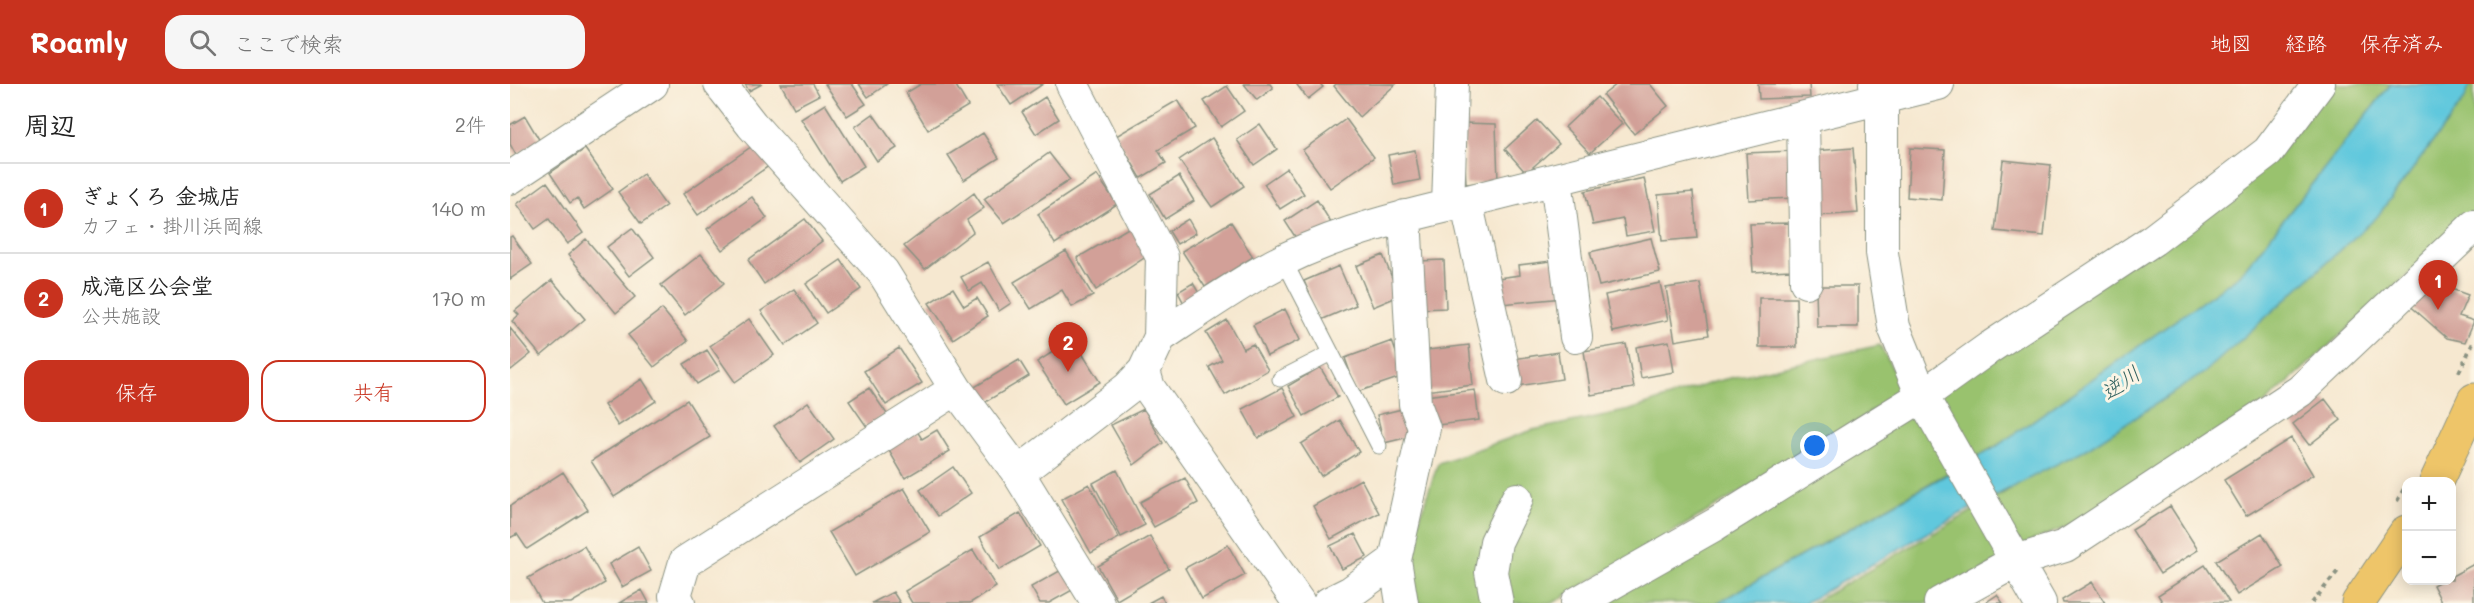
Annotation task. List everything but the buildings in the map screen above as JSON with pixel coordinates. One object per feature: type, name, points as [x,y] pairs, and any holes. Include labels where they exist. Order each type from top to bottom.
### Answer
[{"type":"main road","points":[[2438,477],[2474,400]]},
{"type":"main road","points":[[2358,603],[2402,538]]},
{"type":"street","points":[[510,178],[652,84]]},
{"type":"street","points":[[720,84],[752,125],[883,273],[956,389],[1018,473],[1098,603]]},
{"type":"street","points":[[1018,473],[1128,388],[1143,371],[1160,337],[1162,257],[1072,84]]},
{"type":"street","points":[[1452,84],[1457,204],[1506,380]]},
{"type":"street","points":[[1160,337],[1262,271],[1323,242],[1406,216],[1803,118],[1879,91],[1938,84]]},
{"type":"street","points":[[1577,603],[1716,524],[1922,396],[1989,348],[2153,240],[2268,152],[2319,84]]},
{"type":"street","points":[[1879,91],[1882,253],[1894,327],[1922,396],[2040,603]]},
{"type":"street","points":[[1803,118],[1806,282]]},
{"type":"street","points":[[1556,179],[1576,337]]},
{"type":"street","points":[[1402,603],[1395,560],[1424,428],[1414,404],[1406,216]]},
{"type":"street","points":[[1940,603],[2016,561],[2065,546],[2300,391],[2474,226]]},
{"type":"street","points":[[1143,371],[1149,388],[1299,603]]},
{"type":"street","points":[[679,603],[675,596],[685,562],[956,389]]},
{"type":"street","points":[[1497,603],[1491,572],[1496,542],[1517,500]]},
{"type":"street","points":[[1329,603],[1351,592],[1395,560]]},
{"type":"lane","points":[[1284,261],[1379,446]]},
{"type":"lane","points":[[1280,379],[1331,353]]},
{"type":"green space","points":[[2317,84],[2391,84],[2240,275],[2003,442],[1717,603],[1577,603],[2260,158]]},
{"type":"green space","points":[[2468,84],[2474,84],[2474,215],[2264,404],[2085,520],[2034,540],[1928,603],[1812,603],[2014,487]]},
{"type":"green space","points":[[1880,345],[1906,394],[1553,603],[1410,603],[1404,565],[1438,463],[1533,430],[1630,410],[1717,381]]},
{"type":"water","name":"逆川","points":[[2391,84],[2471,84],[2464,100],[2377,217],[2204,373],[2088,448],[1962,513],[1805,603],[1717,603],[1994,448],[2240,275]]},
{"type":"place","name":"ぎょくろ 金城店","points":[[2438,310]]},
{"type":"place","name":"成滝区公会堂","points":[[1068,372]]}]
